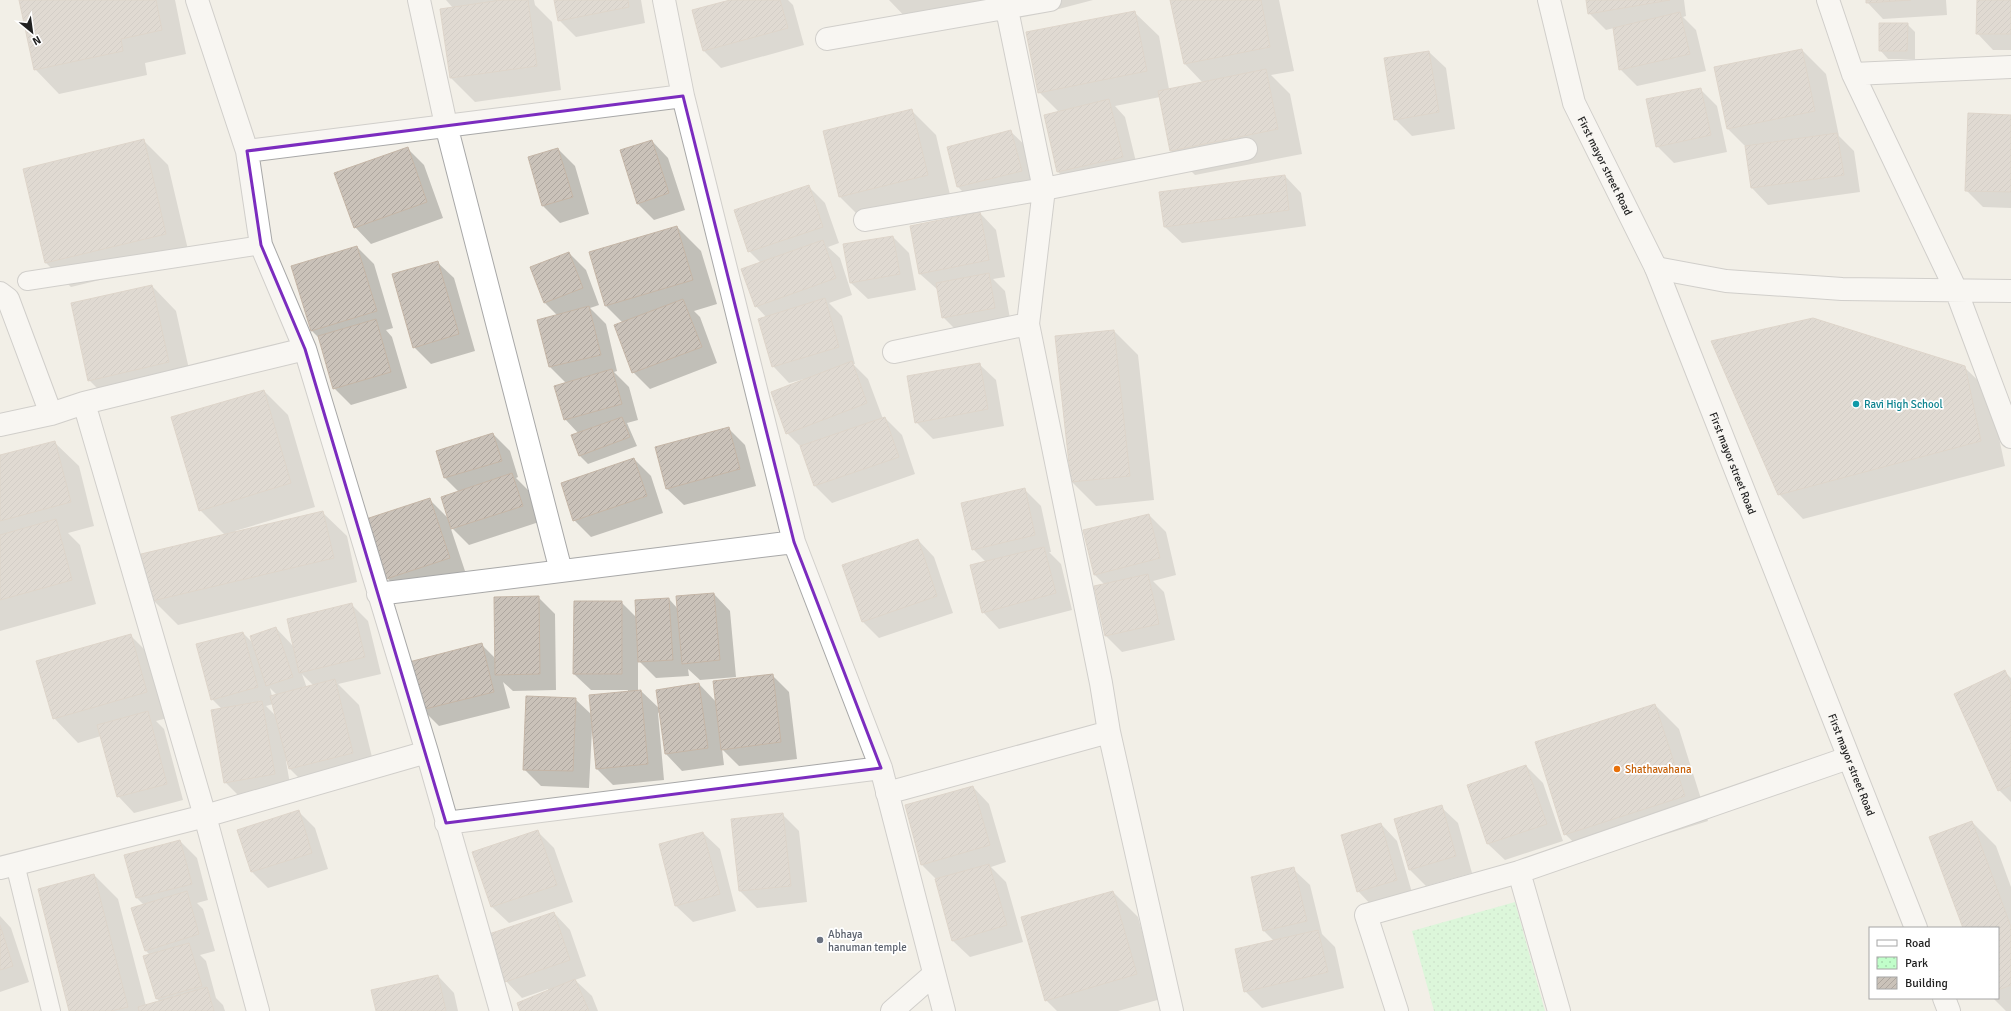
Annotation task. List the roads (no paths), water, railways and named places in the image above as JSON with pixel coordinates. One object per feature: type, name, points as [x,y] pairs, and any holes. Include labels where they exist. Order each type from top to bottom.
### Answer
[{"type":"street","points":[[197,0],[247,151],[261,244],[305,349],[426,752],[501,1011]]},
{"type":"street","points":[[419,0],[446,125],[561,571]]},
{"type":"street","points":[[664,0],[683,96],[794,542],[881,768],[933,975],[944,1011]]},
{"type":"street","points":[[827,39],[1006,4],[1050,0]]},
{"type":"street","name":"First mayor street Road","points":[[1549,0],[1574,103],[1656,268],[1916,927]]},
{"type":"street","points":[[1828,0],[1853,74],[1956,290],[2011,437]]},
{"type":"street","points":[[1006,4],[1044,188],[1028,324],[1101,683],[1109,732],[1172,1011]]},
{"type":"street","points":[[1853,74],[2011,67]]},
{"type":"street","points":[[247,151],[683,96]]},
{"type":"street","points":[[865,220],[1044,188],[1246,149]]},
{"type":"street","points":[[1656,268],[1726,281],[1826,288],[2011,291]]},
{"type":"street","points":[[0,293],[8,299],[51,414]]},
{"type":"street","points":[[894,352],[1028,324]]},
{"type":"street","points":[[0,426],[51,414],[84,403],[305,349]]},
{"type":"street","points":[[84,403],[205,816],[258,1011]]},
{"type":"street","points":[[378,594],[794,542]]},
{"type":"street","points":[[887,793],[1109,732]]},
{"type":"street","points":[[8,866],[205,816],[426,752]]},
{"type":"street","points":[[1396,1011],[1366,915],[1519,872],[1848,758]]},
{"type":"street","points":[[446,824],[881,768]]},
{"type":"street","points":[[1519,872],[1559,1011]]},
{"type":"street","points":[[892,1011],[933,975]]},
{"type":"street","points":[[1944,999],[1949,1011]]},
{"type":"lane","points":[[27,282],[261,244]]},
{"type":"lane","points":[[8,866],[51,1011]]},
{"type":"place","name":"Ravi High School","points":[[1856,404]]},
{"type":"place","name":"Shathavahana","points":[[1617,769]]},
{"type":"place","name":"Abhaya hanuman temple","points":[[820,940]]}]
